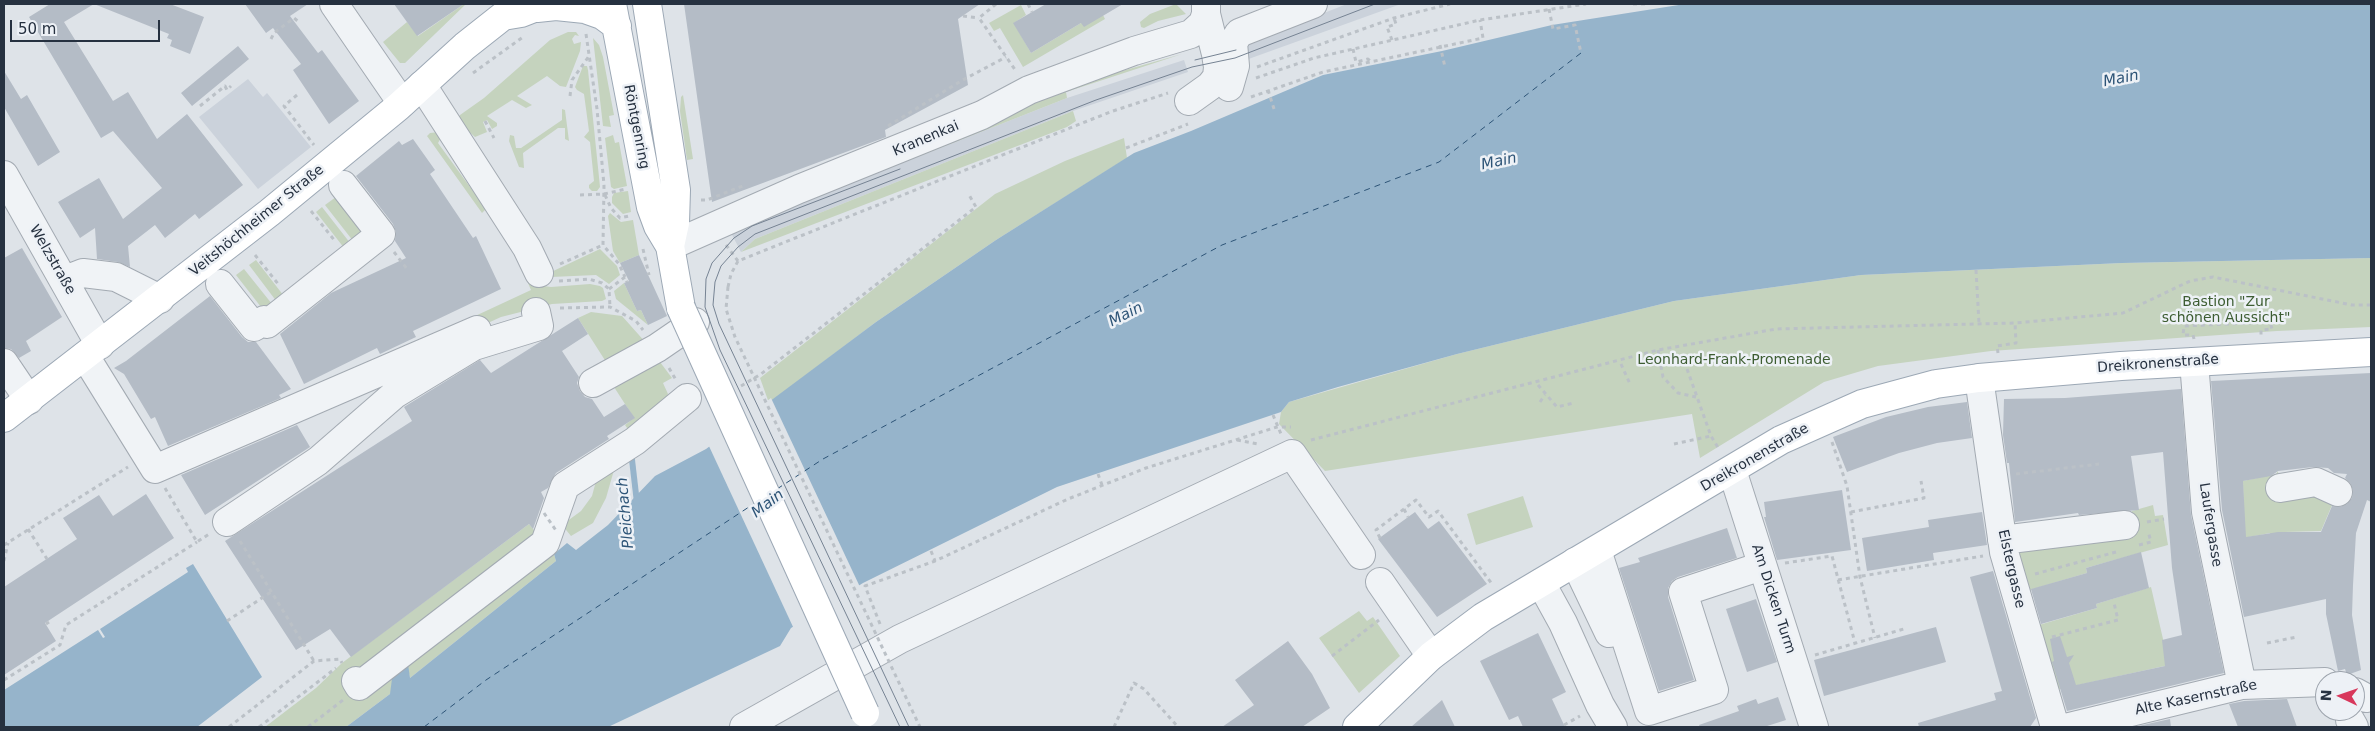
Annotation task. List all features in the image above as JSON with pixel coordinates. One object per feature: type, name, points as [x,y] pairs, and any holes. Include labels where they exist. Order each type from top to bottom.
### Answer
[{"type":"main road","name":"Röntgenring","points":[[647,4],[676,190],[675,223],[670,246]]},
{"type":"main road","name":"Veitshöchheimer Straße","points":[[4,418],[269,213],[402,103],[465,46],[501,8],[556,6],[585,9],[602,15],[615,15]]},
{"type":"main road","name":"Röntgenring","points":[[615,15],[651,207],[658,226],[670,246],[688,315],[872,727]]},
{"type":"main road","name":"Dreikronenstraße","points":[[1357,727],[1431,656],[1506,603],[1781,440],[1862,404],[1936,384],[1979,378],[2194,362],[2371,352]]},
{"type":"street","points":[[334,4],[402,103]]},
{"type":"street","points":[[1236,86],[1234,44],[1237,35],[1244,30],[1313,4]]},
{"type":"street","points":[[1210,7],[1228,25],[1238,30],[1244,30]]},
{"type":"street","points":[[1183,106],[1210,86],[1217,77],[1218,67],[1210,7]]},
{"type":"street","name":"Kranenkai","points":[[670,246],[799,189],[982,115],[1028,90],[1134,51],[1184,37],[1200,26],[1210,7]]},
{"type":"street","points":[[422,85],[528,248],[540,273]]},
{"type":"street","name":"Welzstraße","points":[[4,175],[65,280],[92,350],[155,470]]},
{"type":"street","points":[[220,284],[254,327],[264,320],[267,324],[381,234],[343,185]]},
{"type":"street","points":[[65,280],[83,273],[116,277],[160,299]]},
{"type":"street","points":[[228,522],[318,461],[395,394],[474,346],[539,326],[536,312]]},
{"type":"street","points":[[593,383],[657,348],[688,315]]},
{"type":"street","points":[[155,470],[477,330]]},
{"type":"street","name":"Laufergasse","points":[[2194,362],[2206,512],[2242,685]]},
{"type":"street","points":[[4,363],[29,400]]},
{"type":"street","name":"Elstergasse","points":[[1979,378],[2003,546],[2029,643],[2055,727]]},
{"type":"street","points":[[352,677],[545,543],[565,486],[626,447],[687,398]]},
{"type":"street","points":[[744,727],[889,645],[1301,447],[1371,546]]},
{"type":"street","name":"Am Dicken Turm","points":[[1732,470],[1814,727]]},
{"type":"street","points":[[2280,488],[2316,482],[2338,492]]},
{"type":"street","points":[[2003,546],[2127,540]]},
{"type":"street","points":[[1586,556],[1649,711],[1714,690],[1682,592],[1764,572]]},
{"type":"street","points":[[1586,556],[1610,637]]},
{"type":"street","points":[[1696,599],[1764,572]]},
{"type":"street","points":[[1380,582],[1431,656]]},
{"type":"street","points":[[1541,583],[1563,623],[1600,705],[1613,727]]},
{"type":"street","name":"Alte Kasernstraße","points":[[2069,727],[2242,685],[2315,682]]},
{"type":"path","points":[[963,16],[979,18],[996,4]]},
{"type":"path","points":[[1028,4],[1032,12]]},
{"type":"path","points":[[1236,86],[1394,18],[1450,4]]},
{"type":"path","points":[[1236,86],[1314,58],[1480,20],[1586,4]]},
{"type":"path","points":[[1633,4],[1646,4]]},
{"type":"path","points":[[1549,9],[1553,29],[1575,25],[1581,53]]},
{"type":"path","points":[[271,39],[274,33],[294,18],[300,24]]},
{"type":"path","points":[[979,18],[1028,90]]},
{"type":"path","points":[[1392,40],[1387,27],[1396,24],[1394,18]]},
{"type":"path","points":[[1236,86],[1268,90],[1323,72],[1440,45],[1483,38],[1480,20]]},
{"type":"path","points":[[584,26],[604,194],[603,244],[619,264],[627,282]]},
{"type":"path","points":[[1440,45],[1445,67]]},
{"type":"path","points":[[1353,49],[1356,62],[1368,59],[1370,61]]},
{"type":"path","points":[[570,96],[572,80],[589,56]]},
{"type":"path","points":[[895,121],[961,81],[1006,57]]},
{"type":"path","points":[[200,106],[225,86],[227,90],[231,86]]},
{"type":"path","points":[[1268,90],[1275,112]]},
{"type":"path","points":[[297,95],[284,106],[314,145]]},
{"type":"path","points":[[1126,148],[1183,106]]},
{"type":"path","points":[[920,727],[735,337],[726,309],[731,274],[738,261],[1110,112],[1183,106]]},
{"type":"path","points":[[485,121],[494,138]]},
{"type":"path","points":[[701,200],[707,200],[752,182]]},
{"type":"path","points":[[580,195],[604,194],[627,188]]},
{"type":"path","points":[[737,388],[761,374],[976,207],[968,193]]},
{"type":"path","points":[[604,194],[611,208],[620,218],[632,216],[636,212]]},
{"type":"path","points":[[311,211],[349,259]]},
{"type":"path","points":[[603,244],[540,273],[543,279],[549,282],[589,279],[602,283],[609,289],[610,307]]},
{"type":"path","points":[[256,255],[294,303]]},
{"type":"path","points":[[1976,270],[1979,323]]},
{"type":"path","points":[[609,289],[625,277]]},
{"type":"path","points":[[1301,447],[1658,350],[1776,329],[2015,323],[2123,313],[2190,281],[2213,277],[2352,305],[2371,305]]},
{"type":"path","points":[[536,312],[553,308],[610,307],[636,321],[657,348],[687,398]]},
{"type":"path","points":[[2194,335],[2183,334],[2184,326],[2270,322],[2272,329],[2261,330]]},
{"type":"path","points":[[1997,346],[2016,343],[2015,323]]},
{"type":"path","points":[[1658,350],[1663,377],[1678,393],[1696,397]]},
{"type":"path","points":[[1621,364],[1630,384]]},
{"type":"path","points":[[1687,369],[1711,436],[1732,470]]},
{"type":"path","points":[[1538,385],[1557,407],[1574,403]]},
{"type":"path","points":[[1540,402],[1545,394]]},
{"type":"path","points":[[1273,415],[1278,427]]},
{"type":"path","points":[[1824,420],[1847,486],[1860,577],[1875,638]]},
{"type":"path","points":[[889,645],[865,586],[935,561],[1068,498],[1146,468],[1278,427],[1291,427]]},
{"type":"path","points":[[1674,444],[1711,436]]},
{"type":"path","points":[[1993,476],[2099,464]]},
{"type":"path","points":[[4,561],[6,544],[128,466],[155,470],[197,542]]},
{"type":"path","points":[[1098,474],[1102,485]]},
{"type":"path","points":[[1851,512],[1924,498],[1921,481]]},
{"type":"path","points":[[1371,546],[1376,530],[1416,500],[1429,517],[1438,511],[1506,603]]},
{"type":"path","points":[[1404,509],[1408,517]]},
{"type":"path","points":[[544,513],[557,532]]},
{"type":"path","points":[[2012,581],[2127,540],[2151,542],[2146,522],[2164,520]]},
{"type":"path","points":[[4,680],[60,645],[66,625],[228,522],[314,660]]},
{"type":"path","points":[[28,529],[47,559]]},
{"type":"path","points":[[1838,580],[1860,577],[2003,546]]},
{"type":"path","points":[[931,551],[935,561]]},
{"type":"path","points":[[1764,572],[1832,556],[1855,643]]},
{"type":"path","points":[[227,620],[271,592]]},
{"type":"path","points":[[2029,643],[2118,620],[2114,603]]},
{"type":"path","points":[[1332,656],[1398,606]]},
{"type":"path","points":[[1793,661],[1906,628]]},
{"type":"path","points":[[2267,642],[2298,637]]},
{"type":"path","points":[[229,727],[314,660],[340,659]]},
{"type":"path","points":[[258,727],[352,677]]},
{"type":"path","points":[[308,727],[352,677]]},
{"type":"path","points":[[1114,727],[1134,682],[1144,689],[1178,727]]},
{"type":"shaded area","points":[[1347,4],[1401,4],[1243,61],[1245,46],[1260,38]]},
{"type":"shaded area","points":[[1184,60],[1188,72],[1073,111],[755,239],[741,252],[730,231],[1067,98]]},
{"type":"shaded area","points":[[248,79],[263,97],[267,93],[311,147],[258,189],[199,117]]},
{"type":"green space","points":[[466,4],[405,63],[400,63],[383,42],[407,22],[418,36]]},
{"type":"green space","points":[[1176,4],[1186,14],[1158,21],[1144,28],[1141,27],[1140,22],[1150,14]]},
{"type":"green space","points":[[1021,5],[1026,15],[1014,23],[1031,53],[1081,23],[1103,15],[1105,19],[1023,67],[1000,28],[994,31],[989,23]]},
{"type":"green space","points":[[568,32],[576,32],[579,36],[575,35],[572,39],[574,44],[581,42],[580,51],[566,87],[560,86],[547,76],[517,96],[532,105],[526,108],[512,100],[487,116],[497,123],[497,126],[492,129],[487,120],[483,122],[487,132],[475,137],[466,129],[458,118],[460,115],[484,98],[550,40]]},
{"type":"green space","points":[[593,38],[599,45],[603,57],[614,115],[609,116],[611,127],[603,126]]},
{"type":"green space","points":[[1182,54],[1066,92],[1067,98],[730,231],[1037,95]]},
{"type":"green space","points":[[583,66],[587,66],[588,70],[600,187],[597,191],[592,191],[589,188],[589,185],[594,181],[590,142],[584,137],[589,131],[584,94],[575,87]]},
{"type":"green space","points":[[683,95],[693,159],[687,160],[680,111],[681,97]]},
{"type":"green space","points":[[562,109],[565,110],[569,141],[565,139],[565,128],[558,128],[523,153],[524,168],[519,167],[509,141],[510,135],[514,136],[516,148],[521,148],[562,120]]},
{"type":"green space","points":[[1073,111],[1076,121],[1067,127],[741,252],[755,239]]},
{"type":"green space","points":[[439,132],[442,136],[438,143],[486,209],[482,213],[427,136],[430,133]]},
{"type":"green space","points":[[613,135],[615,143],[619,142],[627,186],[614,189],[611,187],[605,138]]},
{"type":"green space","points":[[1124,138],[1127,158],[996,240],[876,322],[769,403],[760,378],[995,194],[1065,161]]},
{"type":"green space","points":[[628,191],[631,212],[623,214],[612,203],[612,197],[614,193]]},
{"type":"green space","points":[[336,197],[368,238],[357,246],[325,205]]},
{"type":"green space","points":[[322,207],[354,248],[348,253],[316,212]]},
{"type":"green space","points":[[610,213],[621,222],[633,220],[639,255],[620,263],[613,251],[608,216]]},
{"type":"green space","points":[[600,249],[617,266],[620,275],[609,284],[596,275],[551,277],[549,273]]},
{"type":"green space","name":"Leonhard-Frank-Promenade","points":[[2371,258],[2371,327],[2277,331],[1991,351],[1878,366],[1824,382],[1700,458],[1692,414],[1325,471],[1279,424],[1281,412],[1289,402],[1457,354],[1674,301],[1861,275],[2122,263]]},
{"type":"green space","points":[[256,260],[287,300],[280,306],[249,265]]},
{"type":"green space","points":[[244,269],[276,309],[268,316],[236,275]]},
{"type":"green space","points":[[534,280],[544,286],[551,287],[590,284],[600,286],[603,288],[606,299],[602,301],[552,304],[501,317],[479,327],[473,317],[531,290],[528,283]]},
{"type":"green space","points":[[624,283],[637,311],[641,310],[648,325],[616,299],[614,291]]},
{"type":"green space","points":[[591,312],[622,316],[647,344],[608,365],[578,318]]},
{"type":"green space","points":[[657,358],[672,378],[663,383],[668,394],[664,403],[634,438],[625,425],[634,418],[614,387]]},
{"type":"green space","points":[[618,456],[606,498],[593,523],[571,536],[562,525],[581,511],[592,496],[596,481]]},
{"type":"green space","points":[[2278,471],[2280,495],[2317,489],[2335,498],[2321,531],[2284,532],[2270,536],[2270,533],[2244,538],[2243,481],[2276,474]]},
{"type":"green space","points":[[1523,496],[1533,527],[1476,545],[1467,514]]},
{"type":"green space","points":[[2153,505],[2155,516],[2163,515],[2168,545],[2086,568],[2087,573],[2016,594],[2012,551],[2125,525],[2132,511]]},
{"type":"green space","points":[[529,524],[554,554],[556,561],[410,678],[407,664],[390,694],[346,727],[265,727],[316,688],[342,663]]},
{"type":"green space","points":[[2151,587],[2169,665],[2045,694],[2039,625],[2097,608],[2096,604]]},
{"type":"green space","points":[[1359,611],[1367,621],[1373,617],[1400,656],[1359,693],[1319,638]]},
{"type":"water","name":"Main","points":[[1685,4],[2371,4],[2371,258],[2122,263],[1861,275],[1674,301],[1457,354],[1338,387],[1289,402],[1281,412],[1057,487],[863,583],[791,628],[780,646],[608,727],[346,727],[390,694],[393,671],[408,664],[410,678],[556,561],[554,554],[567,543],[576,550],[608,525],[655,476],[706,449],[876,322],[996,240],[1134,153],[1323,75],[1442,51],[1552,25]]},
{"type":"water","points":[[193,564],[262,677],[197,727],[4,727],[4,690],[98,630],[103,638],[105,637],[100,629],[188,572],[186,568]]},
{"type":"pier","points":[[771,398],[860,587],[794,629],[708,444]]},
{"type":"building","points":[[50,4],[94,4],[64,22],[113,101],[128,92],[157,139],[187,114],[243,185],[199,219],[195,214],[165,238],[155,225],[128,246],[130,267],[118,262],[97,259],[95,228],[80,238],[58,202],[99,178],[123,219],[162,188],[113,131],[101,138],[29,17]]},
{"type":"building","points":[[94,4],[170,4],[204,17],[190,54],[170,46],[172,40],[167,38],[169,34]]},
{"type":"building","points":[[245,4],[308,4],[290,16],[318,53],[322,50],[359,101],[329,124],[293,70],[301,64],[273,28],[266,33]]},
{"type":"building","points":[[394,4],[464,4],[417,36]]},
{"type":"building","points":[[684,4],[980,4],[958,19],[968,85],[885,130],[886,137],[712,202]]},
{"type":"building","points":[[1046,4],[1123,4],[1084,27],[1081,23],[1031,53],[1013,23]]},
{"type":"building","points":[[238,46],[249,59],[192,106],[181,93]]},
{"type":"building","points":[[4,71],[21,99],[27,95],[60,152],[38,166],[4,107]]},
{"type":"building","points":[[413,139],[435,170],[430,174],[473,238],[476,236],[501,289],[413,331],[416,337],[380,354],[377,348],[304,384],[280,334],[331,293],[406,258],[395,241],[396,232],[393,224],[356,176],[399,141],[402,145]]},
{"type":"building","points":[[22,248],[62,317],[26,341],[31,351],[19,358],[11,349],[4,348],[4,258]]},
{"type":"building","points":[[639,255],[667,316],[648,325],[641,310],[637,311],[624,283],[629,281],[620,263]]},
{"type":"building","points":[[210,296],[242,337],[248,342],[256,342],[291,389],[279,395],[281,398],[168,446],[155,417],[151,419],[124,374],[114,368],[126,361]]},
{"type":"building","points":[[578,318],[588,334],[562,351],[579,377],[577,383],[580,391],[585,397],[592,399],[604,417],[625,404],[635,418],[607,436],[609,439],[556,473],[548,488],[541,492],[544,498],[533,529],[529,524],[351,657],[330,629],[296,650],[225,541],[412,421],[404,407],[480,360],[491,373]]},
{"type":"building","points":[[2371,373],[2371,502],[2367,500],[2356,533],[2353,585],[2352,615],[2361,670],[2346,671],[2345,669],[2338,671],[2326,614],[2326,599],[2244,617],[2222,510],[2211,381]],"holes":[[[2313,467],[2328,468],[2334,473],[2347,474],[2345,478],[2353,490],[2352,498],[2347,504],[2340,507],[2332,506],[2321,532],[2278,532],[2246,537],[2243,481],[2271,476],[2278,471]]]},
{"type":"building","points":[[2181,389],[2191,515],[2224,673],[2067,711],[2052,662],[2054,661],[2050,639],[2060,636],[2067,657],[2074,655],[2069,663],[2076,685],[2165,666],[2162,640],[2182,635],[2172,568],[2163,452],[2131,456],[2139,510],[2079,515],[2078,513],[2015,522],[2009,463],[2007,463],[2003,435],[2004,399],[2065,398]]},
{"type":"building","points":[[1967,402],[1972,438],[1937,443],[1899,453],[1847,472],[1833,437],[1886,417],[1928,407]]},
{"type":"building","points":[[297,425],[310,447],[205,515],[181,475]]},
{"type":"building","points":[[1842,490],[1851,550],[1777,560],[1764,517],[1766,517],[1764,502]]},
{"type":"building","points":[[146,494],[174,538],[45,623],[56,641],[4,675],[4,587],[77,539],[63,518],[99,495],[113,516]]},
{"type":"building","points":[[1415,512],[1428,529],[1439,521],[1487,584],[1437,617],[1378,539]]},
{"type":"building","points":[[1982,512],[1987,545],[1933,553],[1934,560],[1867,571],[1862,538],[1929,527],[1928,520]]},
{"type":"building","points":[[1727,528],[1737,558],[1678,577],[1672,581],[1668,588],[1668,597],[1694,680],[1659,691],[1619,568],[1640,562],[1638,558]]},
{"type":"building","points":[[2141,552],[2149,588],[2096,604],[2097,608],[2041,624],[2031,589],[2087,573],[2086,568]]},
{"type":"building","points":[[1993,571],[2036,718],[2030,727],[1919,727],[1918,723],[1996,700],[1994,693],[2002,691],[1970,577]]},
{"type":"building","points":[[1756,599],[1777,662],[1747,672],[1726,609]]},
{"type":"building","points":[[1936,627],[1946,662],[1824,696],[1814,660]]},
{"type":"building","points":[[1538,633],[1566,692],[1552,699],[1565,727],[1523,727],[1518,716],[1509,720],[1480,661]]},
{"type":"building","points":[[1288,641],[1312,674],[1330,708],[1302,727],[1222,727],[1254,705],[1235,680]]},
{"type":"building","points":[[1778,697],[1786,720],[1764,727],[1700,727],[1699,725],[1739,711],[1737,706],[1756,699],[1758,704]]},
{"type":"building","points":[[2287,699],[2297,727],[2238,727],[2229,704],[2244,701]]},
{"type":"building","points":[[1442,700],[1455,727],[1411,727]]},
{"type":"building","points":[[2170,719],[2171,727],[2134,727]]},
{"type":"waterway","name":"Pleichach","points":[[631,451],[637,503]]},
{"type":"ferry route","points":[[777,489],[823,459],[1222,245],[1439,162],[1581,53]]},
{"type":"ferry route","points":[[424,727],[486,680],[755,503]]},
{"type":"tram line","points":[[909,727],[719,324],[713,305],[715,282],[721,266],[738,247],[755,234],[1096,100],[1192,67],[1235,58],[1375,4]]},
{"type":"tram line","points":[[1195,60],[1236,50]]},
{"type":"tram line","points":[[900,169],[752,226],[734,238],[712,263],[706,279],[705,307],[720,350],[900,727]]},
{"type":"park label","name":"Bastion \"Zur schönen Aussicht\"","points":[[2226,310]]}]
